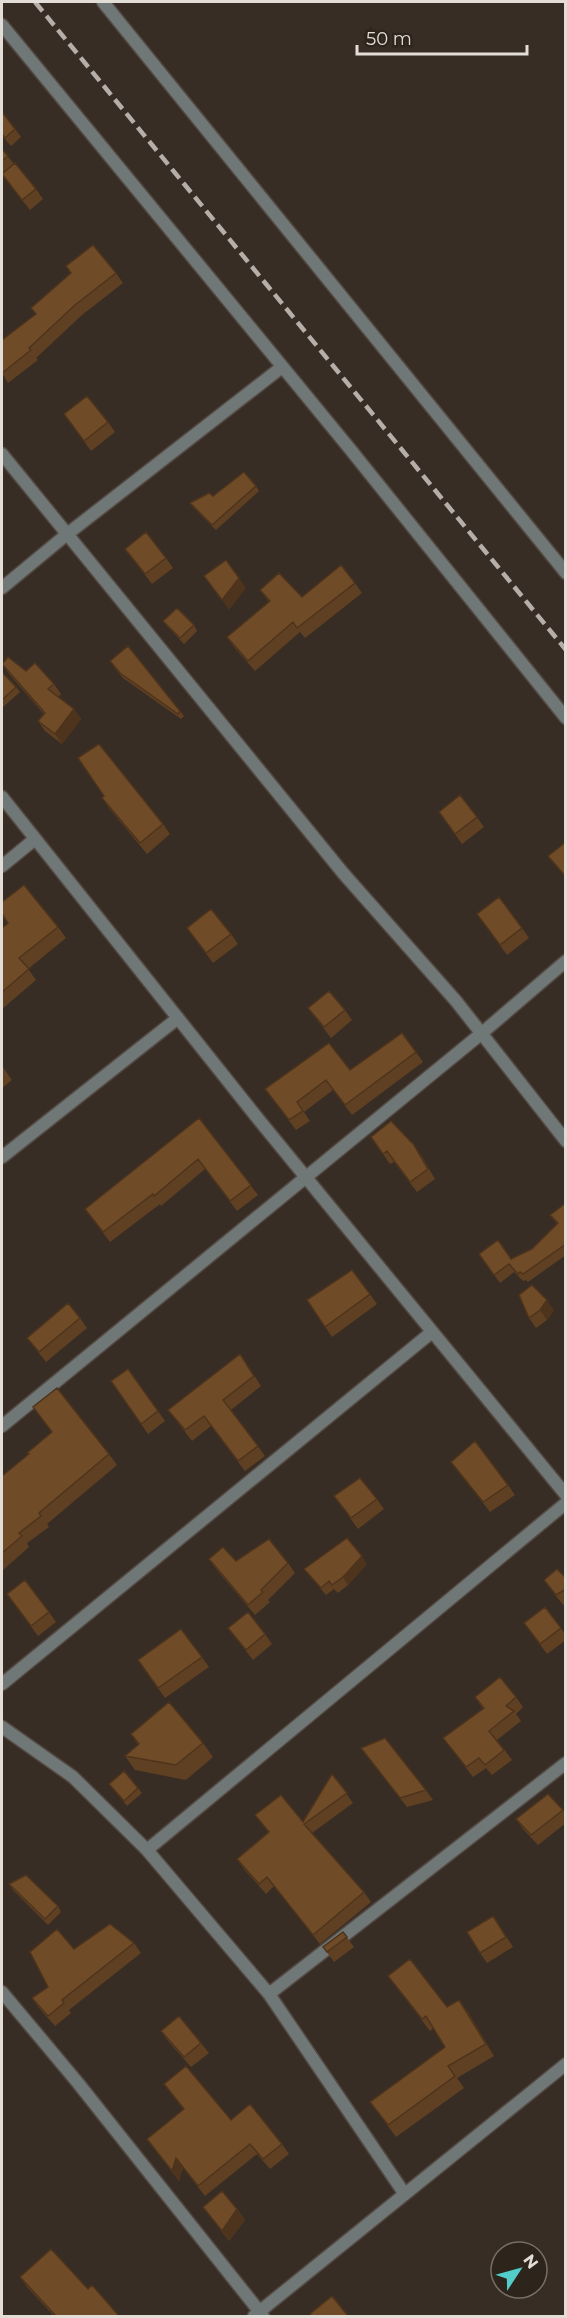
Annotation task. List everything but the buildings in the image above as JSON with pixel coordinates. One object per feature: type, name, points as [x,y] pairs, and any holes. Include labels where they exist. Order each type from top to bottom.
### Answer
[{"type":"street","points":[[103,2],[566,573]]},
{"type":"street","points":[[2,25],[566,718]]},
{"type":"street","points":[[2,588],[66,535],[282,367]]},
{"type":"street","points":[[2,454],[343,873],[456,1001],[566,1141]]},
{"type":"street","points":[[2,797],[305,1176],[566,1495]]},
{"type":"street","points":[[2,866],[35,839]]},
{"type":"street","points":[[2,1426],[482,1033],[566,961]]},
{"type":"street","points":[[2,1157],[178,1018]]},
{"type":"street","points":[[2,1684],[432,1332]]},
{"type":"street","points":[[147,1850],[566,1503]]},
{"type":"street","points":[[2,1727],[73,1777],[147,1850],[269,1994],[404,2193]]},
{"type":"street","points":[[269,1994],[566,1763]]},
{"type":"street","points":[[2,1992],[78,2084],[258,2315],[404,2193],[566,2064]]},
{"type":"railway","points":[[35,2],[566,650]]}]
